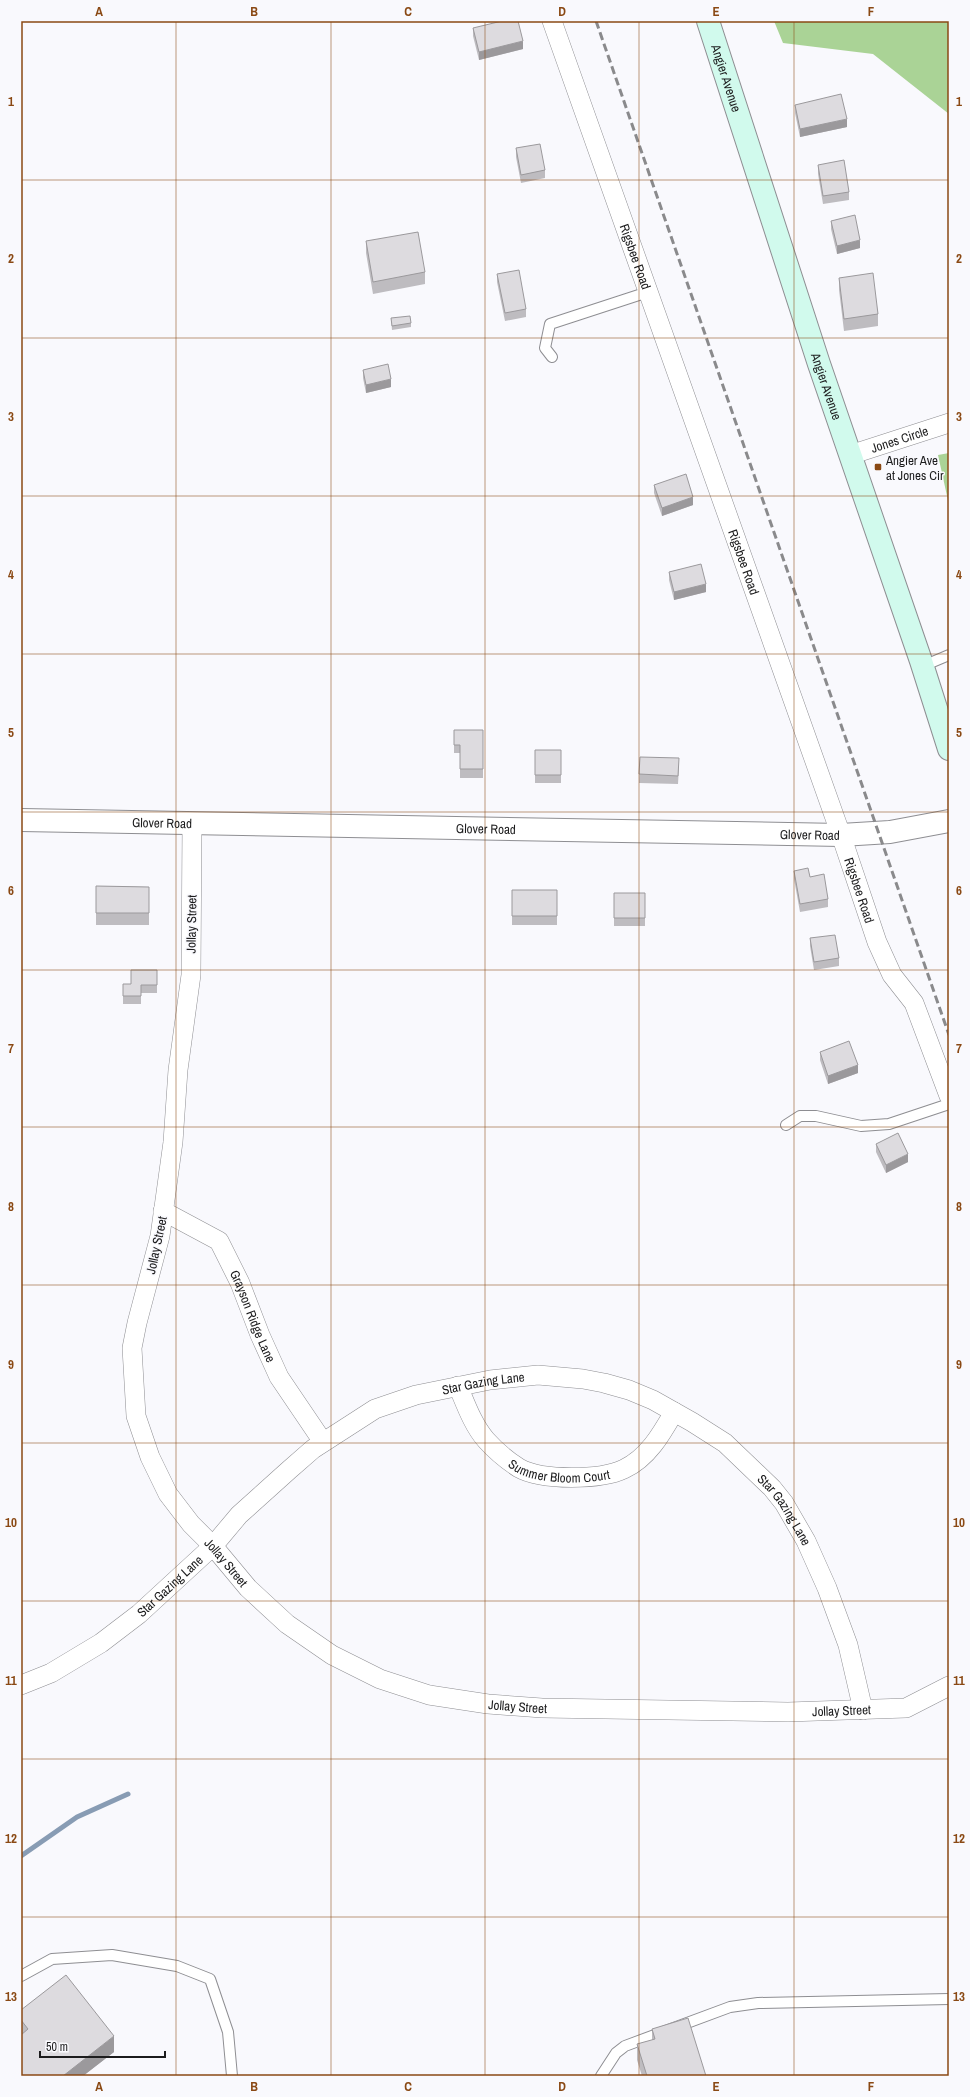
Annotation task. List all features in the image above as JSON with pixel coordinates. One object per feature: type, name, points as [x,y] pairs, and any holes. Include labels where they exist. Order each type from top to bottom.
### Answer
[{"type":"main road","name":"Angier Avenue","points":[[708,21],[850,455],[948,742]]},
{"type":"street","name":"Rigsbee Road","points":[[552,21],[878,942],[892,975],[914,1003],[949,1096]]},
{"type":"street","name":"Jones Circle","points":[[850,455],[949,423]]},
{"type":"street","name":"Glover Road","points":[[21,820],[841,835],[890,832],[949,821]]},
{"type":"street","name":"Jollay Street","points":[[192,823],[191,975],[178,1070],[173,1142],[160,1236],[132,1348],[136,1416],[150,1457],[168,1494],[191,1524],[213,1546],[248,1588],[287,1624],[332,1655],[380,1679],[429,1695],[488,1704],[542,1708],[788,1712],[906,1708],[949,1686]]},
{"type":"street","name":"Grayson Ridge Lane","points":[[163,1211],[219,1241],[240,1283],[257,1328],[279,1377],[324,1442]]},
{"type":"street","name":"Star Gazing Lane","points":[[21,1686],[51,1673],[101,1643],[139,1614],[213,1546],[239,1516],[289,1470],[324,1442],[375,1409],[416,1395],[458,1386],[505,1378],[538,1375],[584,1379],[629,1390],[653,1400],[725,1443],[772,1488],[784,1503],[806,1541],[838,1616],[848,1645],[863,1710]]},
{"type":"street","name":"Summer Bloom Court","points":[[458,1386],[475,1425],[487,1441],[520,1468],[541,1474],[586,1476],[606,1474],[624,1469],[640,1458],[651,1447],[662,1433],[674,1412]]},
{"type":"lane","points":[[552,357],[546,348],[550,324],[648,292]]},
{"type":"lane","points":[[922,666],[949,655]]},
{"type":"lane","points":[[786,1125],[800,1116],[816,1116],[861,1126],[889,1124],[949,1104]]},
{"type":"lane","points":[[21,1976],[52,1959],[112,1955],[177,1966],[210,1979],[228,2032],[232,2076]]},
{"type":"lane","points":[[601,2076],[616,2053],[625,2046],[730,2007],[758,2003],[949,1999]]},
{"type":"green space","points":[[774,21],[949,21],[949,114],[873,54],[783,43]]},
{"type":"green space","points":[[949,453],[949,505],[938,455]]},
{"type":"building","points":[[502,21],[518,21],[523,41],[479,52],[473,28]]},
{"type":"building","points":[[841,94],[847,119],[800,129],[795,105]]},
{"type":"building","points":[[540,144],[545,170],[521,175],[516,148]]},
{"type":"building","points":[[844,160],[849,192],[823,196],[818,165]]},
{"type":"building","points":[[855,215],[860,240],[837,246],[831,221]]},
{"type":"building","points":[[418,232],[425,272],[373,282],[366,241]]},
{"type":"building","points":[[519,270],[526,309],[505,313],[497,274]]},
{"type":"building","points":[[873,273],[878,314],[844,319],[839,278]]},
{"type":"building","points":[[410,316],[411,323],[392,326],[391,318]]},
{"type":"building","points":[[388,364],[391,379],[366,385],[363,370]]},
{"type":"building","points":[[686,474],[693,497],[662,508],[654,485]]},
{"type":"building","points":[[701,564],[706,584],[674,592],[669,572]]},
{"type":"building","points":[[454,730],[483,730],[483,769],[460,769],[460,745],[454,745]]},
{"type":"building","points":[[535,750],[561,750],[561,775],[535,775]]},
{"type":"building","points":[[640,757],[679,758],[678,776],[639,774]]},
{"type":"building","points":[[808,868],[810,877],[824,874],[828,899],[800,904],[794,871]]},
{"type":"building","points":[[96,886],[149,887],[149,913],[96,913]]},
{"type":"building","points":[[512,890],[557,890],[557,916],[512,916]]},
{"type":"building","points":[[614,893],[645,893],[645,918],[614,918]]},
{"type":"building","points":[[835,935],[839,958],[814,962],[810,938]]},
{"type":"building","points":[[131,970],[157,970],[157,985],[141,985],[141,996],[123,996],[123,984],[131,984]]},
{"type":"building","points":[[849,1041],[858,1065],[828,1076],[820,1052]]},
{"type":"building","points":[[898,1133],[908,1154],[886,1165],[876,1144]]},
{"type":"building","points":[[66,1975],[114,2036],[63,2076],[21,2076],[21,2035],[28,2029],[21,2020],[21,2010]]},
{"type":"building","points":[[688,2018],[706,2076],[647,2076],[637,2044],[655,2039],[652,2029]]},
{"type":"waterway","points":[[21,1856],[77,1817],[128,1794]]},
{"type":"railway","points":[[596,21],[949,1035]]},
{"type":"place","name":"Angier Ave at Jones Cir","points":[[878,467]]}]
